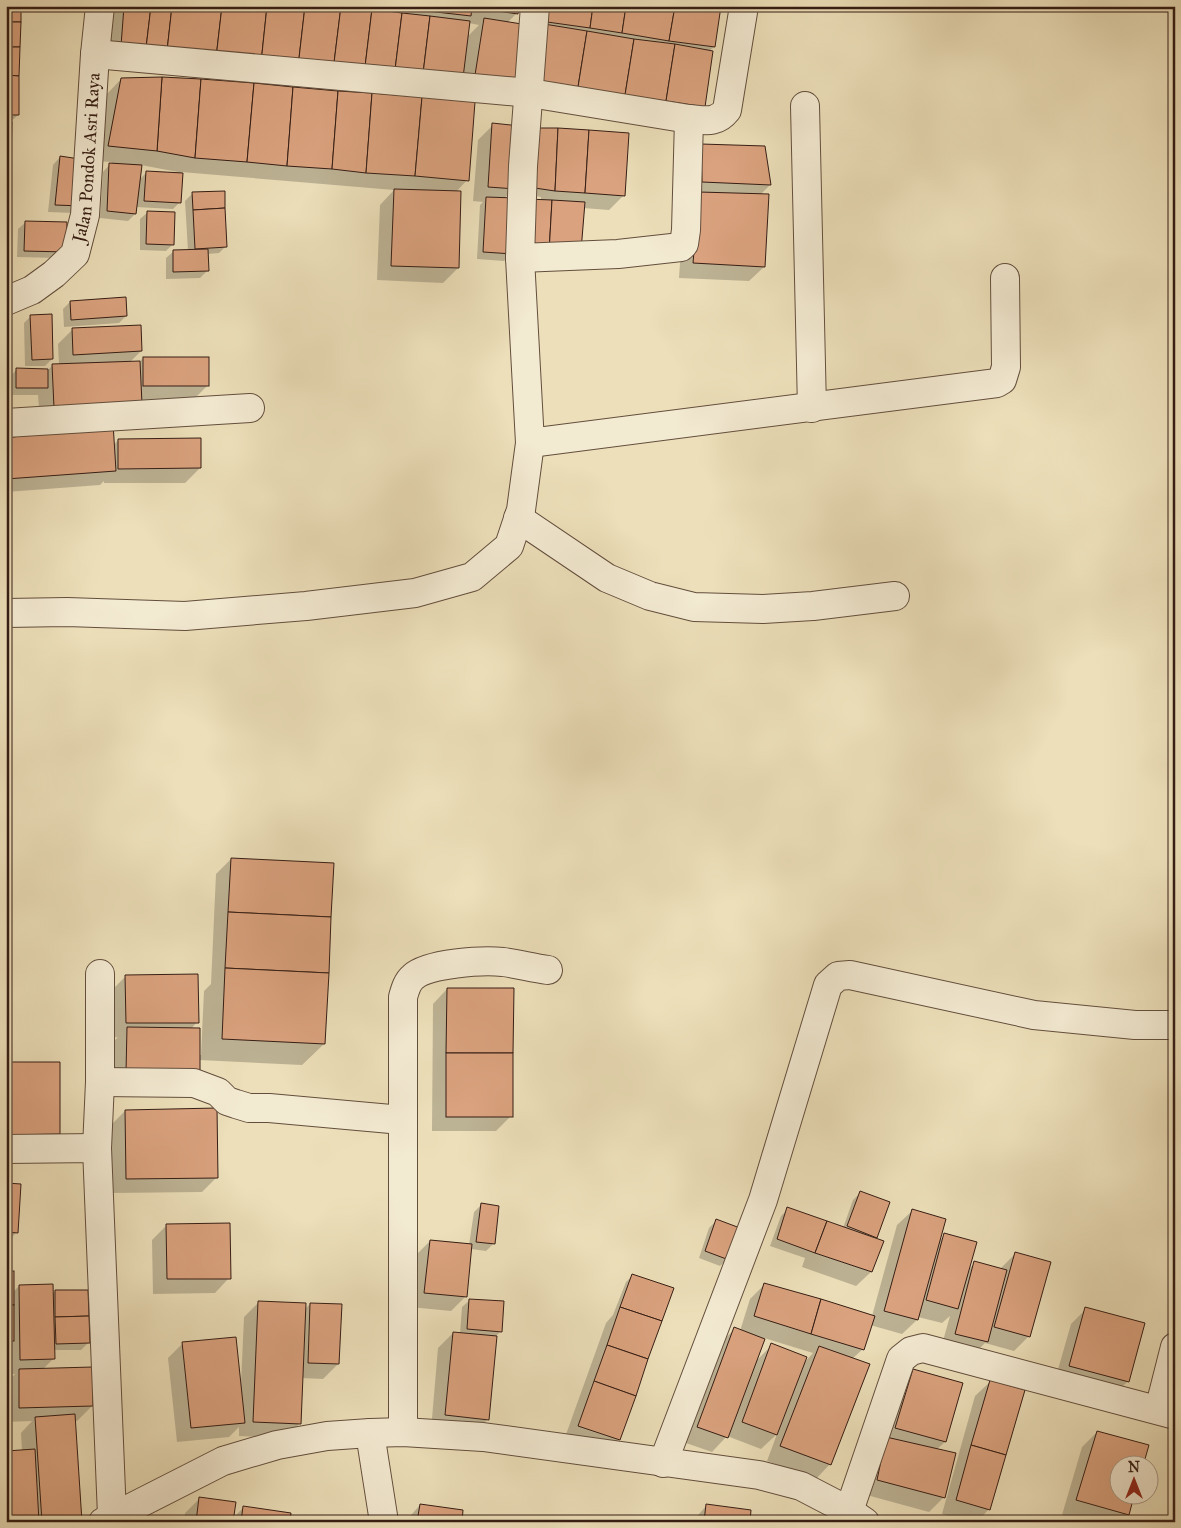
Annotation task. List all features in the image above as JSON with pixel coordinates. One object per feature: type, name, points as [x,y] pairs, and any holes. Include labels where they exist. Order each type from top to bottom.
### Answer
[{"type":"street","name":"Jalan Pondok Asri Raya","points":[[6,301],[32,290],[54,274],[75,254],[85,215],[95,54],[100,6]]},
{"type":"street","points":[[6,613],[67,612],[185,616],[306,606],[415,593],[472,577],[509,546],[521,510],[530,443],[520,258],[523,166],[530,94],[535,6]]},
{"type":"street","points":[[95,54],[530,94],[689,119],[715,120],[728,110],[744,6]]},
{"type":"street","points":[[805,106],[812,408]]},
{"type":"street","points":[[520,258],[618,254],[681,247],[685,240],[689,119]]},
{"type":"street","points":[[530,443],[997,383],[1002,380],[1006,367],[1005,278]]},
{"type":"street","points":[[6,423],[250,408]]},
{"type":"street","points":[[518,518],[607,578],[650,596],[694,607],[762,610],[895,596]]},
{"type":"street","points":[[404,1432],[403,997],[413,977],[424,970],[449,964],[501,962],[548,970]]},
{"type":"street","points":[[100,974],[100,1082],[97,1148],[108,1519],[223,1461],[276,1445],[327,1436],[404,1432],[482,1437],[759,1475],[801,1486],[857,1516],[901,1358],[910,1351],[923,1348],[1167,1412],[1175,1347]]},
{"type":"street","points":[[663,1463],[762,1200],[828,985],[838,976],[850,975],[1034,1015],[1135,1025],[1175,1025]]},
{"type":"street","points":[[100,1082],[194,1083],[218,1092],[227,1100],[249,1108],[270,1108],[402,1120]]},
{"type":"street","points":[[6,1149],[97,1148]]},
{"type":"street","points":[[370,1433],[384,1522]]},
{"type":"building","points":[[6,6],[21,6],[21,22],[6,22]]},
{"type":"building","points":[[124,6],[151,6],[146,48],[121,46]]},
{"type":"building","points":[[151,6],[172,6],[167,51],[146,48]]},
{"type":"building","points":[[172,6],[222,6],[216,58],[167,51]]},
{"type":"building","points":[[222,6],[267,6],[261,63],[216,58]]},
{"type":"building","points":[[267,6],[305,6],[298,67],[261,63]]},
{"type":"building","points":[[305,6],[341,6],[333,71],[298,67]]},
{"type":"building","points":[[341,6],[372,9],[364,75],[333,71]]},
{"type":"building","points":[[399,6],[437,6],[436,12],[398,8]]},
{"type":"building","points":[[437,6],[472,6],[471,16],[436,12]]},
{"type":"building","points":[[478,6],[519,6],[518,14],[477,8]]},
{"type":"building","points":[[542,6],[593,6],[590,28],[540,21]]},
{"type":"building","points":[[593,6],[626,6],[622,33],[590,28]]},
{"type":"building","points":[[626,6],[675,6],[669,41],[622,33]]},
{"type":"building","points":[[675,6],[721,6],[715,47],[669,41]]},
{"type":"building","points":[[372,9],[402,13],[394,78],[364,75]]},
{"type":"building","points":[[402,13],[430,16],[422,82],[394,78]]},
{"type":"building","points":[[430,16],[470,21],[462,86],[422,82]]},
{"type":"building","points":[[484,18],[528,25],[519,81],[475,75]]},
{"type":"building","points":[[6,22],[21,22],[20,47],[6,47]]},
{"type":"building","points":[[544,24],[587,31],[578,87],[535,81]]},
{"type":"building","points":[[587,31],[634,39],[625,95],[578,87]]},
{"type":"building","points":[[634,39],[675,44],[666,101],[625,95]]},
{"type":"building","points":[[675,44],[713,51],[705,107],[666,101]]},
{"type":"building","points":[[6,47],[20,47],[19,76],[6,75]]},
{"type":"building","points":[[6,75],[19,76],[19,115],[6,115]]},
{"type":"building","points":[[162,77],[201,79],[195,158],[157,151]]},
{"type":"building","points":[[162,77],[157,151],[108,146],[121,78]]},
{"type":"building","points":[[201,79],[254,83],[247,162],[195,158]]},
{"type":"building","points":[[254,83],[293,87],[287,166],[247,162]]},
{"type":"building","points":[[293,87],[338,91],[332,169],[287,166]]},
{"type":"building","points":[[338,91],[372,93],[366,173],[332,169]]},
{"type":"building","points":[[372,93],[422,97],[415,176],[366,173]]},
{"type":"building","points":[[422,97],[475,102],[469,181],[415,176]]},
{"type":"building","points":[[6,122],[12,122],[11,151],[6,151]]},
{"type":"building","points":[[492,123],[520,126],[516,189],[488,187]]},
{"type":"building","points":[[531,128],[558,128],[555,191],[528,187]]},
{"type":"building","points":[[558,128],[589,130],[585,193],[555,191]]},
{"type":"building","points":[[589,130],[629,133],[625,196],[585,193]]},
{"type":"building","points":[[701,144],[765,146],[771,185],[702,182]]},
{"type":"building","points":[[6,151],[11,151],[11,189],[6,189]]},
{"type":"building","points":[[60,156],[86,160],[82,206],[55,205]]},
{"type":"building","points":[[109,163],[142,165],[136,214],[107,211]]},
{"type":"building","points":[[146,171],[183,173],[181,203],[144,201]]},
{"type":"building","points":[[6,189],[11,189],[9,246],[6,246]]},
{"type":"building","points":[[394,189],[461,191],[459,268],[391,266]]},
{"type":"building","points":[[225,191],[225,208],[193,210],[192,192]]},
{"type":"building","points":[[699,192],[769,194],[765,267],[693,263]]},
{"type":"building","points":[[486,197],[516,198],[513,254],[483,252]]},
{"type":"building","points":[[527,199],[552,200],[549,253],[532,252]]},
{"type":"building","points":[[552,200],[585,202],[581,251],[549,253]]},
{"type":"building","points":[[225,208],[227,247],[195,249],[193,210]]},
{"type":"building","points":[[147,211],[175,212],[174,245],[146,244]]},
{"type":"building","points":[[25,221],[67,222],[66,252],[24,251]]},
{"type":"building","points":[[208,249],[209,271],[173,272],[173,250]]},
{"type":"building","points":[[126,297],[127,316],[71,320],[70,301]]},
{"type":"building","points":[[52,314],[53,359],[32,360],[30,315]]},
{"type":"building","points":[[141,325],[142,351],[73,355],[72,328]]},
{"type":"building","points":[[143,357],[209,357],[209,386],[143,386]]},
{"type":"building","points":[[140,361],[142,404],[54,408],[52,364]]},
{"type":"building","points":[[16,368],[48,369],[48,388],[16,388]]},
{"type":"building","points":[[113,423],[116,471],[6,479],[6,438]]},
{"type":"building","points":[[201,438],[201,468],[118,469],[118,439]]},
{"type":"building","points":[[231,858],[334,863],[331,917],[228,912]]},
{"type":"building","points":[[228,912],[331,917],[329,973],[225,968]]},
{"type":"building","points":[[225,968],[329,973],[325,1044],[222,1039]]},
{"type":"building","points":[[198,974],[199,1023],[126,1023],[125,975]]},
{"type":"building","points":[[447,988],[514,988],[513,1053],[446,1053]]},
{"type":"building","points":[[127,1027],[200,1028],[200,1073],[126,1072]]},
{"type":"building","points":[[446,1053],[513,1053],[513,1117],[446,1117]]},
{"type":"building","points":[[7,1062],[60,1062],[60,1134],[9,1135]]},
{"type":"building","points":[[217,1108],[218,1178],[126,1179],[125,1110]]},
{"type":"building","points":[[6,1183],[21,1184],[18,1233],[6,1232]]},
{"type":"building","points":[[860,1191],[890,1202],[877,1238],[847,1226]]},
{"type":"building","points":[[481,1203],[499,1206],[495,1244],[476,1242]]},
{"type":"building","points":[[787,1207],[827,1221],[815,1253],[777,1239]]},
{"type":"building","points":[[912,1209],[946,1219],[918,1320],[884,1311]]},
{"type":"building","points":[[716,1219],[740,1228],[729,1260],[705,1251]]},
{"type":"building","points":[[827,1221],[884,1241],[872,1272],[815,1253]]},
{"type":"building","points":[[230,1223],[231,1279],[167,1279],[166,1224]]},
{"type":"building","points":[[944,1233],[977,1242],[958,1309],[926,1300]]},
{"type":"building","points":[[430,1240],[472,1244],[467,1297],[424,1293]]},
{"type":"building","points":[[1015,1252],[1051,1262],[1030,1337],[994,1327]]},
{"type":"building","points":[[974,1261],[1007,1270],[988,1342],[955,1334]]},
{"type":"building","points":[[6,1271],[14,1271],[14,1305],[6,1305]]},
{"type":"building","points":[[632,1274],[674,1288],[662,1321],[620,1307]]},
{"type":"building","points":[[764,1283],[821,1299],[811,1334],[754,1316]]},
{"type":"building","points":[[53,1284],[55,1359],[20,1360],[19,1285]]},
{"type":"building","points":[[55,1290],[88,1290],[89,1316],[55,1317]]},
{"type":"building","points":[[469,1299],[504,1301],[502,1332],[467,1329]]},
{"type":"building","points":[[821,1299],[875,1316],[864,1350],[811,1334]]},
{"type":"building","points":[[258,1301],[306,1303],[301,1424],[253,1422]]},
{"type":"building","points":[[310,1303],[342,1304],[339,1364],[308,1363]]},
{"type":"building","points":[[6,1305],[14,1305],[14,1341],[6,1341]]},
{"type":"building","points":[[620,1307],[662,1321],[648,1359],[607,1345]]},
{"type":"building","points":[[1085,1307],[1145,1323],[1129,1382],[1069,1366]]},
{"type":"building","points":[[89,1316],[90,1343],[56,1344],[55,1317]]},
{"type":"building","points":[[734,1327],[765,1339],[728,1438],[697,1427]]},
{"type":"building","points":[[453,1332],[497,1336],[489,1420],[445,1415]]},
{"type":"building","points":[[236,1337],[245,1423],[191,1428],[182,1342]]},
{"type":"building","points":[[771,1343],[807,1357],[777,1435],[742,1422]]},
{"type":"building","points":[[607,1345],[648,1359],[636,1396],[594,1381]]},
{"type":"building","points":[[819,1346],[870,1364],[831,1465],[780,1446]]},
{"type":"building","points":[[93,1367],[93,1406],[19,1408],[19,1369]]},
{"type":"building","points":[[913,1369],[963,1383],[946,1442],[895,1428]]},
{"type":"building","points":[[990,1380],[1025,1390],[1006,1455],[971,1445]]},
{"type":"building","points":[[594,1381],[636,1396],[620,1440],[578,1426]]},
{"type":"building","points":[[75,1414],[82,1522],[42,1522],[35,1417]]},
{"type":"building","points":[[1097,1431],[1149,1445],[1146,1456],[1108,1456],[1108,1506],[1131,1506],[1129,1515],[1076,1500]]},
{"type":"building","points":[[886,1437],[956,1453],[945,1498],[877,1480]]},
{"type":"building","points":[[971,1445],[1006,1455],[990,1510],[956,1500]]},
{"type":"building","points":[[35,1449],[39,1522],[6,1522],[6,1451]]},
{"type":"building","points":[[199,1497],[236,1502],[233,1522],[196,1522]]},
{"type":"building","points":[[420,1504],[463,1510],[462,1522],[417,1522]]},
{"type":"building","points":[[706,1504],[751,1510],[750,1522],[704,1522]]},
{"type":"building","points":[[243,1506],[291,1513],[290,1522],[241,1522]]},
{"type":"building","points":[[502,1520],[531,1522],[502,1522]]}]
